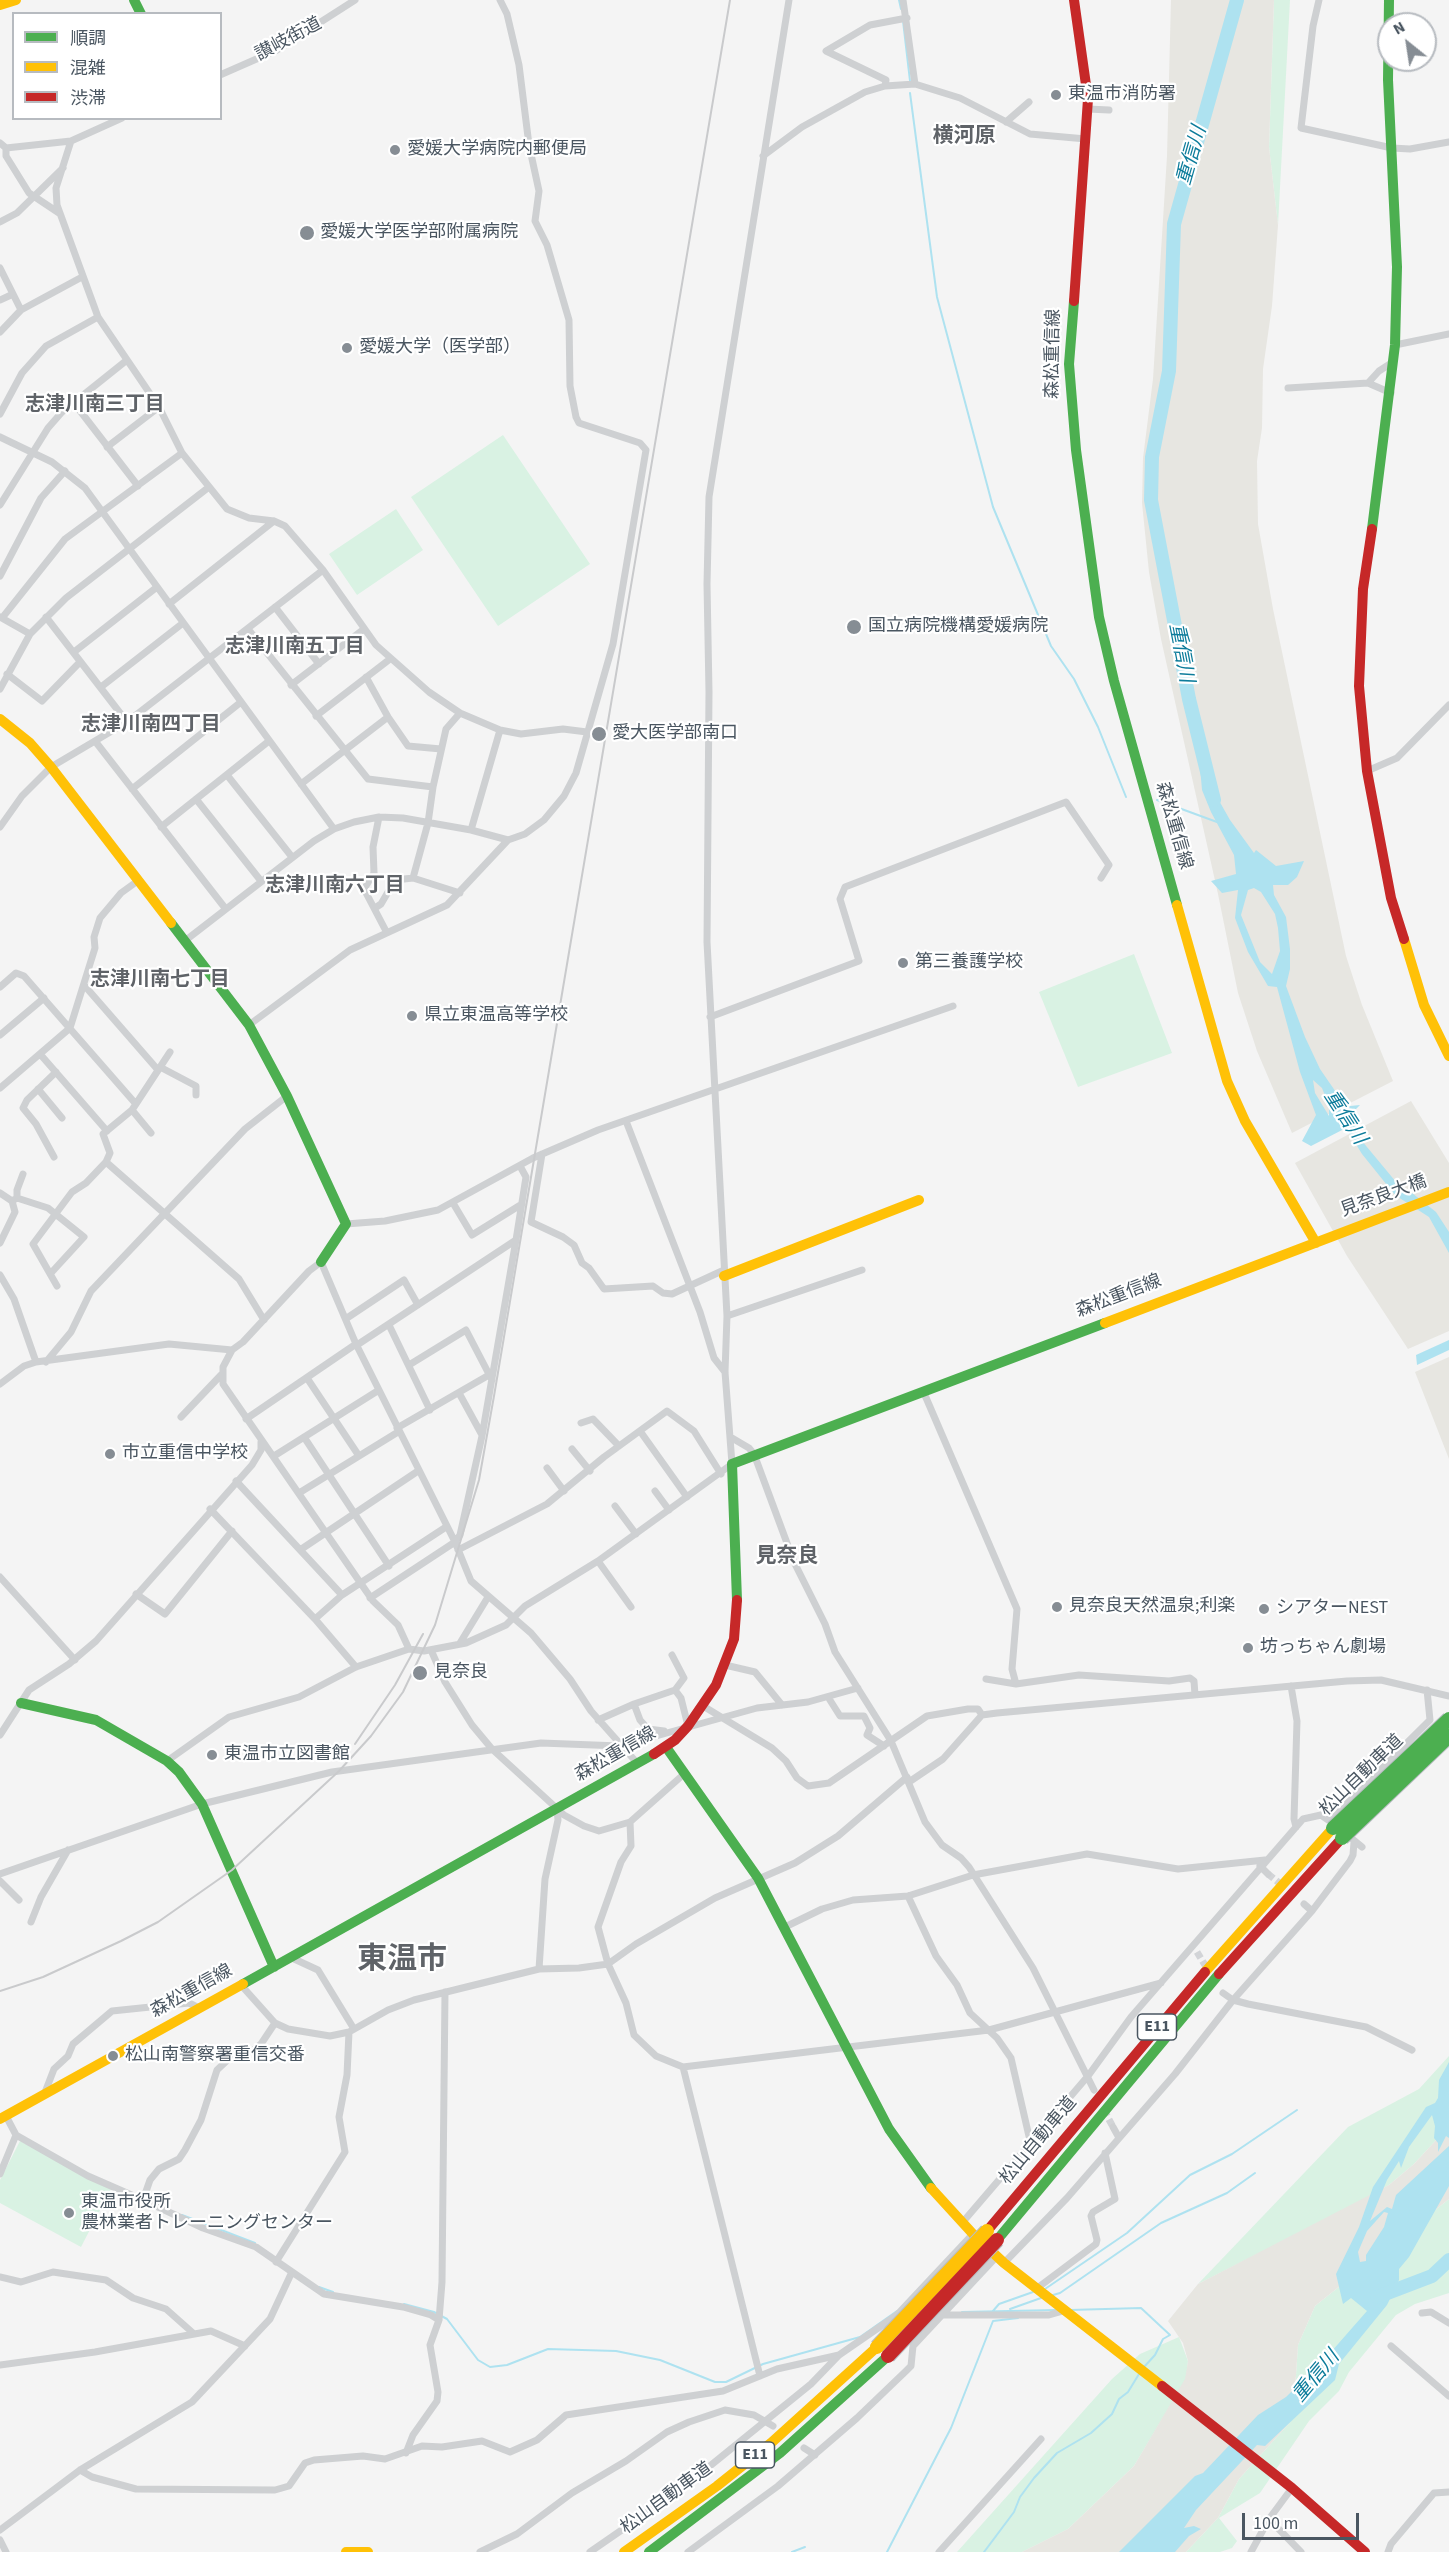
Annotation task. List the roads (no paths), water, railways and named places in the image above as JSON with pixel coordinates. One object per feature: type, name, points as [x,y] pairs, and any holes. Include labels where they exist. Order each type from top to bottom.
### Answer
[{"type":"main road","points":[[0,5],[16,0]]},
{"type":"main road","name":"森松重信線","points":[[3,2118],[666,1747],[688,1726],[703,1706],[726,1665],[734,1639],[738,1585],[732,1464],[924,1393],[999,1361],[1316,1243],[1245,1121],[1227,1081],[1116,691],[1099,617],[1076,450],[1069,364],[1088,109],[1087,78],[1074,0]]},
{"type":"main road","points":[[1389,0],[1388,80],[1397,267],[1395,345],[1391,393],[1366,558],[1359,640],[1359,686],[1367,771],[1401,936],[1424,1005],[1449,1056]]},
{"type":"main road","points":[[0,719],[30,742],[51,767],[249,1025],[286,1096],[346,1224],[321,1262]]},
{"type":"main road","name":"見奈良大橋","points":[[1316,1243],[1449,1192]]},
{"type":"main road","points":[[724,1273],[919,1200]]},
{"type":"main road","points":[[21,1703],[96,1720],[167,1761],[191,1787],[202,1804],[274,1966]]},
{"type":"main road","name":"松山自動車道","points":[[648,2552],[780,2453],[882,2351],[992,2235],[1209,1967],[1449,1719]]},
{"type":"main road","name":"松山自動車道","points":[[1340,1832],[1449,1737]]},
{"type":"main road","points":[[666,1747],[758,1878],[846,2048],[906,2156],[962,2223],[1000,2260],[1292,2488],[1365,2552]]},
{"type":"main road","name":"松山自動車道","points":[[624,2552],[717,2486],[882,2351]]},
{"type":"main road","points":[[346,2552],[368,2552]]},
{"type":"street","name":"讃岐街道","points":[[222,74],[277,50],[355,0]]},
{"type":"street","points":[[249,1025],[350,950],[447,906],[508,840],[525,834],[544,820],[564,796],[576,773],[613,644],[646,450],[640,443],[579,423],[576,417],[570,386],[569,320],[547,245],[535,221],[539,191],[529,145],[519,65],[507,14],[500,0]]},
{"type":"street","points":[[167,1761],[229,1717],[299,1697],[356,1667],[409,1649],[431,1650],[466,1643],[506,1625],[525,1606],[598,1561],[732,1464],[732,1438],[725,1372],[727,1316],[710,1017],[706,584],[709,497],[789,0]]},
{"type":"street","points":[[903,0],[915,84]]},
{"type":"street","points":[[1319,0],[1313,26],[1301,128],[1392,148],[1410,148],[1449,142]]},
{"type":"street","points":[[885,86],[886,80],[826,51],[870,25],[904,18]]},
{"type":"street","points":[[763,156],[810,122],[865,93],[885,86],[915,84],[945,92],[1036,136],[1086,139]]},
{"type":"street","points":[[1006,122],[1029,102]]},
{"type":"street","points":[[1088,109],[1109,110]]},
{"type":"street","points":[[59,213],[29,193],[6,156],[3,146],[71,141],[118,120]]},
{"type":"street","points":[[71,141],[57,188],[59,213],[81,277],[98,317],[159,407],[182,453],[227,509],[249,518],[274,520],[285,526],[323,570],[364,629],[390,659],[460,713],[500,729],[521,734],[564,729],[587,732]]},
{"type":"street","points":[[0,222],[17,213],[65,166]]},
{"type":"street","points":[[0,268],[21,310]]},
{"type":"street","points":[[0,332],[21,310],[81,277]]},
{"type":"street","points":[[0,300],[12,295]]},
{"type":"street","points":[[0,414],[22,373],[46,346],[98,317]]},
{"type":"street","points":[[1395,345],[1449,334]]},
{"type":"street","points":[[0,505],[48,428],[74,403],[127,360]]},
{"type":"street","points":[[1368,383],[1393,362]]},
{"type":"street","points":[[1287,388],[1368,383],[1391,393]]},
{"type":"street","points":[[74,403],[138,486]]},
{"type":"street","points":[[107,447],[159,407]]},
{"type":"street","points":[[0,438],[66,471],[85,488],[334,829]]},
{"type":"street","points":[[30,634],[1,618],[65,539],[182,453]]},
{"type":"street","points":[[0,576],[41,498],[66,471]]},
{"type":"street","points":[[0,689],[30,634],[46,617],[66,598],[209,487]]},
{"type":"street","points":[[169,604],[274,520]]},
{"type":"street","points":[[0,827],[22,796],[51,767],[127,722],[323,570]]},
{"type":"street","points":[[74,652],[157,587]]},
{"type":"street","points":[[275,607],[319,664]]},
{"type":"street","points":[[46,617],[127,722]]},
{"type":"street","points":[[101,687],[183,623]]},
{"type":"street","points":[[248,629],[368,779],[433,787]]},
{"type":"street","points":[[291,685],[364,629]]},
{"type":"street","points":[[316,716],[390,659]]},
{"type":"street","points":[[7,674],[42,701],[81,662]]},
{"type":"street","points":[[366,677],[388,717],[408,746],[441,749]]},
{"type":"street","points":[[132,789],[241,702]]},
{"type":"street","points":[[1367,771],[1397,758],[1449,705]]},
{"type":"street","points":[[412,878],[428,823],[433,787],[446,729],[460,713]]},
{"type":"street","points":[[301,784],[388,717]]},
{"type":"street","points":[[471,830],[500,729]]},
{"type":"street","points":[[95,741],[225,908]]},
{"type":"street","points":[[161,827],[269,741]]},
{"type":"street","points":[[227,775],[292,857]]},
{"type":"street","points":[[196,799],[261,881]]},
{"type":"street","points":[[710,1017],[859,961],[840,899],[845,887],[1066,802],[1109,865],[1101,878]]},
{"type":"street","points":[[186,940],[292,857],[334,829],[379,817],[471,830],[508,840]]},
{"type":"street","points":[[379,817],[374,847],[374,873],[364,889],[387,933]]},
{"type":"street","points":[[375,908],[381,904],[395,880],[412,878],[460,893]]},
{"type":"street","points":[[0,1088],[70,1028],[95,948],[94,937],[100,918],[121,893],[139,880]]},
{"type":"street","points":[[0,987],[16,973],[24,976],[134,1107],[151,1133]]},
{"type":"street","points":[[84,985],[159,1068],[196,1086],[196,1095]]},
{"type":"street","points":[[0,1035],[44,998]]},
{"type":"street","points":[[346,1224],[408,1217],[453,1203],[542,1154],[598,1130],[953,1006]]},
{"type":"street","points":[[57,1286],[33,1244],[54,1213],[72,1192],[86,1183],[106,1162],[111,1153],[103,1134],[134,1107],[170,1052]]},
{"type":"street","points":[[40,1053],[107,1131]]},
{"type":"street","points":[[54,1157],[36,1124],[23,1108],[56,1072]]},
{"type":"street","points":[[38,1089],[62,1118]]},
{"type":"street","points":[[46,1362],[71,1332],[92,1291],[245,1129],[286,1096]]},
{"type":"street","points":[[626,1121],[690,1286],[714,1358],[725,1372]]},
{"type":"street","points":[[542,1154],[531,1222],[563,1237],[574,1245],[582,1263],[589,1268],[604,1289],[653,1286],[663,1293],[672,1294],[724,1273]]},
{"type":"street","points":[[106,1162],[238,1279],[264,1320]]},
{"type":"street","points":[[370,1598],[454,1542],[460,1535],[482,1436],[490,1378],[522,1204],[526,1177],[520,1166]]},
{"type":"street","points":[[0,1243],[15,1212],[16,1190],[23,1174]]},
{"type":"street","points":[[0,1193],[15,1200],[48,1208],[84,1238],[51,1273]]},
{"type":"street","points":[[453,1203],[472,1235],[522,1204]]},
{"type":"street","points":[[246,1419],[516,1240]]},
{"type":"street","points":[[181,1417],[221,1375],[232,1350],[264,1320],[309,1271],[321,1262],[357,1345],[447,1527],[471,1581],[531,1633],[570,1678],[598,1720],[638,1764]]},
{"type":"street","points":[[727,1316],[862,1270]]},
{"type":"street","points":[[1,1278],[14,1299],[36,1362]]},
{"type":"street","points":[[347,1318],[404,1280],[418,1305]]},
{"type":"street","points":[[389,1325],[430,1410]]},
{"type":"street","points":[[409,1365],[466,1330],[490,1378]]},
{"type":"street","points":[[0,1384],[24,1366],[36,1362],[169,1344],[232,1350]]},
{"type":"street","points":[[221,1375],[223,1384],[261,1442],[274,1456],[370,1598],[393,1618],[409,1649]]},
{"type":"street","points":[[307,1378],[359,1456]]},
{"type":"street","points":[[299,1493],[430,1410],[490,1378]]},
{"type":"street","points":[[274,1456],[379,1390]]},
{"type":"street","points":[[459,1393],[482,1436]]},
{"type":"street","points":[[924,1393],[1017,1609],[1012,1669],[1016,1684]]},
{"type":"street","points":[[458,1550],[547,1504],[619,1446],[667,1412],[694,1431],[721,1474]]},
{"type":"street","points":[[581,1423],[593,1419],[619,1446]]},
{"type":"street","points":[[640,1431],[687,1497]]},
{"type":"street","points":[[304,1437],[389,1566]]},
{"type":"street","points":[[732,1438],[749,1448],[754,1454],[794,1562],[825,1624],[835,1652],[891,1741],[933,1835],[942,1845],[961,1858],[1033,1968],[1094,2090]]},
{"type":"street","points":[[0,1735],[29,1690],[75,1660],[96,1641],[257,1457],[261,1442]]},
{"type":"street","points":[[572,1449],[590,1471]]},
{"type":"street","points":[[547,1468],[564,1491]]},
{"type":"street","points":[[300,1550],[418,1471]]},
{"type":"street","points":[[236,1481],[342,1595]]},
{"type":"street","points":[[655,1491],[669,1510]]},
{"type":"street","points":[[615,1506],[636,1534]]},
{"type":"street","points":[[210,1509],[315,1619],[356,1667]]},
{"type":"street","points":[[315,1619],[342,1595],[362,1585],[447,1527]]},
{"type":"street","points":[[136,1594],[165,1614],[232,1531]]},
{"type":"street","points":[[598,1561],[631,1607]]},
{"type":"street","points":[[0,1577],[75,1660]]},
{"type":"street","points":[[466,1643],[460,1643],[488,1597]]},
{"type":"street","points":[[431,1650],[457,1703],[492,1749],[557,1809],[584,1826],[599,1831],[630,1822],[684,1774]]},
{"type":"street","points":[[598,1720],[634,1704],[675,1690],[684,1678],[672,1655]]},
{"type":"street","points":[[726,1665],[755,1672],[782,1705]]},
{"type":"street","points":[[986,1678],[1016,1684],[1079,1675],[1169,1681],[1190,1678],[1194,1681],[1195,1695]]},
{"type":"street","points":[[241,1985],[275,2023],[288,2029],[330,2036],[351,2031],[388,2010],[445,1992],[539,1969],[579,1968],[608,1964],[636,1944],[714,1898],[795,1863],[838,1836],[908,1780],[943,1759],[982,1715],[1291,1686],[1381,1680],[1449,1696]]},
{"type":"street","points":[[1291,1686],[1297,1720],[1294,1820],[1296,1827]]},
{"type":"street","points":[[0,1874],[202,1804],[332,1772],[541,1743],[620,1746],[688,1726],[725,1719],[757,1708],[828,1697],[858,1688]]},
{"type":"street","points":[[1340,1832],[1430,1720],[1427,1689]]},
{"type":"street","points":[[675,1690],[681,1698],[688,1726]]},
{"type":"street","points":[[828,1697],[840,1716],[864,1716],[870,1728],[867,1734],[884,1746]]},
{"type":"street","points":[[634,1704],[640,1720],[648,1729],[667,1732]]},
{"type":"street","points":[[703,1706],[772,1748],[786,1761],[797,1778],[808,1786],[829,1783],[937,1713],[978,1709],[982,1715]]},
{"type":"street","points":[[539,1969],[545,1879],[558,1820],[557,1809]]},
{"type":"street","points":[[962,2223],[1088,2076],[1131,2017],[1196,1948],[1262,1863],[1296,1827],[1308,1816],[1321,1815],[1362,1847]]},
{"type":"street","points":[[630,1822],[631,1846],[621,1862],[598,1927],[608,1964],[626,2003],[634,2035],[656,2056],[684,2067],[989,2030],[1161,1983]]},
{"type":"street","points":[[688,2552],[778,2486],[815,2455],[906,2371],[910,2366],[913,2346],[943,2315],[1000,2260],[1036,2232],[1118,2136],[1175,2074],[1233,2000],[1312,1911],[1350,1861],[1353,1855],[1340,1832]]},
{"type":"street","points":[[32,1922],[41,1897],[68,1850]]},
{"type":"street","points":[[785,1927],[822,1909],[853,1900],[908,1896],[973,1875],[1087,1854],[1178,1869],[1262,1863]]},
{"type":"street","points":[[1262,1863],[1268,1874]]},
{"type":"street","points":[[0,1881],[19,1900]]},
{"type":"street","points":[[908,1896],[936,1956],[957,1985],[970,2013],[989,2030],[1011,2058],[1031,2145]]},
{"type":"street","points":[[1304,1904],[1312,1911]]},
{"type":"street","points":[[276,2262],[345,2152],[339,2117],[347,2075],[351,2031],[318,1970],[292,1958]]},
{"type":"street","points":[[406,2453],[413,2435],[437,2401],[438,2392],[430,2345],[439,2320],[444,2211],[445,1992]]},
{"type":"street","points":[[1223,1993],[1233,2000],[1366,2026],[1412,2050]]},
{"type":"street","points":[[44,2095],[54,2069],[68,2056],[73,2044],[112,2011],[189,2003],[199,2008]]},
{"type":"street","points":[[143,2200],[150,2180],[159,2169],[179,2159],[185,2150],[201,2120],[217,2070],[235,2053],[252,2051],[261,2044],[275,2023]]},
{"type":"street","points":[[684,2067],[760,2376]]},
{"type":"street","points":[[3,2118],[15,2135],[88,2176],[203,2228],[256,2247],[291,2274],[324,2294],[403,2307],[431,2315],[439,2320]]},
{"type":"street","points":[[1113,2127],[1118,2136]]},
{"type":"street","points":[[0,2174],[15,2135]]},
{"type":"street","points":[[1036,2289],[1096,2244],[1091,2216],[1093,2212],[1114,2199],[1105,2153]]},
{"type":"street","points":[[592,2552],[684,2487],[763,2421],[812,2384],[839,2355],[897,2315],[972,2234]]},
{"type":"street","points":[[0,2277],[21,2282],[53,2272],[106,2280],[133,2298],[166,2309],[193,2333]]},
{"type":"street","points":[[0,2530],[80,2470],[192,2402],[270,2319],[291,2274]]},
{"type":"street","points":[[897,2315],[1049,2314],[1063,2311]]},
{"type":"street","points":[[1422,2313],[1431,2312],[1449,2323]]},
{"type":"street","points":[[0,2365],[95,2352],[210,2331],[245,2346]]},
{"type":"street","points":[[1391,2346],[1449,2396]]},
{"type":"street","points":[[80,2470],[92,2476],[136,2489],[262,2492],[289,2486],[305,2463],[314,2460],[363,2456],[385,2459],[422,2446],[442,2447],[482,2441],[510,2452],[537,2440],[566,2415],[723,2391],[760,2376],[839,2355]]},
{"type":"street","points":[[480,2552],[517,2534],[572,2493],[626,2461],[667,2432],[689,2422],[725,2410],[742,2411],[773,2426]]},
{"type":"street","points":[[939,2552],[1041,2439]]},
{"type":"street","points":[[804,2448],[815,2455]]},
{"type":"street","points":[[1251,2552],[1269,2519],[1292,2488]]},
{"type":"street","points":[[1388,2552],[1391,2544],[1434,2493],[1449,2492]]},
{"type":"street","points":[[1269,2519],[1301,2552]]},
{"type":"street","points":[[0,2540],[6,2552]]},
{"type":"water","points":[[1200,767],[1230,820],[1254,853],[1256,850],[1276,866],[1304,861],[1297,877],[1288,885],[1273,885],[1274,895],[1286,917],[1290,969],[1286,986],[1320,1069],[1340,1098],[1350,1106],[1360,1105],[1354,1111],[1353,1119],[1362,1141],[1401,1188],[1412,1193],[1436,1212],[1449,1232],[1449,1253],[1429,1217],[1395,1195],[1362,1154],[1346,1128],[1311,1146],[1302,1141],[1316,1115],[1300,1072],[1277,987],[1268,986],[1248,952],[1235,918],[1238,890],[1222,893],[1211,881],[1236,874],[1234,855],[1202,790]],"holes":[[[1254,888],[1261,892],[1275,914],[1278,928],[1280,951],[1272,974],[1260,962],[1241,915],[1248,890]],[[1313,1080],[1322,1088],[1329,1106],[1329,1116],[1315,1093]]]},
{"type":"water","points":[[1449,1340],[1449,1350],[1417,1365],[1416,1355]]},
{"type":"water","points":[[1449,2062],[1449,2138],[1446,2136],[1438,2152],[1432,2115],[1409,2147],[1401,2168],[1399,2161],[1387,2180],[1370,2221],[1387,2207],[1392,2209],[1396,2195],[1449,2146],[1449,2186],[1409,2257],[1399,2269],[1399,2280],[1387,2305],[1339,2364],[1335,2380],[1265,2446],[1257,2445],[1196,2510],[1184,2528],[1194,2526],[1201,2529],[1189,2536],[1175,2552],[1119,2552],[1195,2476],[1203,2473],[1258,2415],[1286,2397],[1324,2360],[1367,2311],[1351,2298],[1343,2304],[1336,2274],[1359,2227],[1373,2187],[1426,2107],[1435,2103],[1438,2098],[1439,2080]],"holes":[[[1384,2212],[1388,2213],[1384,2227],[1366,2255],[1366,2261],[1360,2262],[1358,2252],[1367,2231]]]},
{"type":"waterway","points":[[899,0],[901,9]]},
{"type":"waterway","name":"重信川","points":[[1214,800],[1189,699],[1151,500],[1152,457],[1169,371],[1174,224],[1237,0]]},
{"type":"waterway","points":[[903,21],[910,81]]},
{"type":"waterway","points":[[910,93],[937,297],[993,507],[1051,646],[1074,679],[1098,727],[1126,797]]},
{"type":"waterway","points":[[1157,800],[1217,822]]},
{"type":"waterway","points":[[1045,2289],[1127,2233],[1190,2175],[1232,2154],[1297,2110]]},
{"type":"waterway","points":[[1053,2295],[1060,2293],[1161,2223],[1227,2193],[1255,2173]]},
{"type":"waterway","points":[[182,2215],[255,2243]]},
{"type":"waterway","points":[[1377,2297],[1432,2276],[1449,2260]]},
{"type":"waterway","points":[[319,2287],[333,2292]]},
{"type":"waterway","points":[[993,2311],[999,2304],[1033,2292]]},
{"type":"waterway","points":[[1010,2309],[1041,2298]]},
{"type":"waterway","points":[[404,2304],[434,2312],[447,2319],[478,2360],[490,2367],[507,2365],[548,2349],[616,2351],[660,2360],[715,2382],[726,2382],[763,2364],[860,2337],[897,2311]]},
{"type":"waterway","points":[[1070,2310],[1141,2308],[1170,2335],[1163,2339],[1155,2355],[1144,2367]]},
{"type":"waterway","points":[[962,2312],[1056,2310]]},
{"type":"waterway","points":[[887,2552],[951,2428],[993,2321],[1018,2318]]},
{"type":"waterway","points":[[984,2552],[1014,2512],[1020,2497],[1034,2478],[1057,2453],[1091,2433],[1112,2414],[1119,2399],[1128,2392],[1139,2374]]},
{"type":"waterway","points":[[792,2552],[805,2547]]},
{"type":"tunnel","points":[[1268,1874],[1283,1886]]},
{"type":"tunnel","points":[[1197,1952],[1208,1970]]},
{"type":"tunnel","points":[[1104,2110],[1113,2127]]},
{"type":"railway","points":[[0,1991],[43,1977],[158,1922],[232,1870],[339,1771],[371,1736],[403,1692],[435,1625],[479,1480],[730,0]]},
{"type":"railway","points":[[355,1744],[395,1685],[423,1634]]},
{"type":"place","name":"東温市消防署","points":[[1056,95]]},
{"type":"place","name":"愛媛大学病院内郵便局","points":[[395,150]]},
{"type":"place","name":"愛媛大学医学部附属病院","points":[[307,233]]},
{"type":"place","name":"愛媛大学（医学部）","points":[[347,348]]},
{"type":"place","name":"国立病院機構愛媛病院","points":[[854,627]]},
{"type":"place","name":"愛大医学部南口","points":[[599,734]]},
{"type":"place","name":"第三養護学校","points":[[903,963]]},
{"type":"place","name":"県立東温高等学校","points":[[412,1016]]},
{"type":"place","name":"市立重信中学校","points":[[110,1454]]},
{"type":"place","name":"見奈良天然温泉;利楽","points":[[1057,1607]]},
{"type":"place","name":"シアターNEST","points":[[1264,1609]]},
{"type":"place","name":"坊っちゃん劇場","points":[[1248,1648]]},
{"type":"place","name":"見奈良","points":[[420,1673]]},
{"type":"place","name":"東温市立図書館","points":[[212,1755]]},
{"type":"place","name":"松山南警察署重信交番","points":[[113,2056]]},
{"type":"place","name":"東温市役所 農林業者トレーニングセンター","points":[[69,2213]]},
{"type":"district","name":"横河原","points":[[964,137]]},
{"type":"district","name":"志津川南三丁目","points":[[95,406]]},
{"type":"district","name":"志津川南五丁目","points":[[295,648]]},
{"type":"district","name":"志津川南四丁目","points":[[151,726]]},
{"type":"district","name":"志津川南六丁目","points":[[335,887]]},
{"type":"district","name":"志津川南七丁目","points":[[160,981]]},
{"type":"district","name":"見奈良","points":[[787,1557]]},
{"type":"district","name":"東温市","points":[[402,1961]]}]
